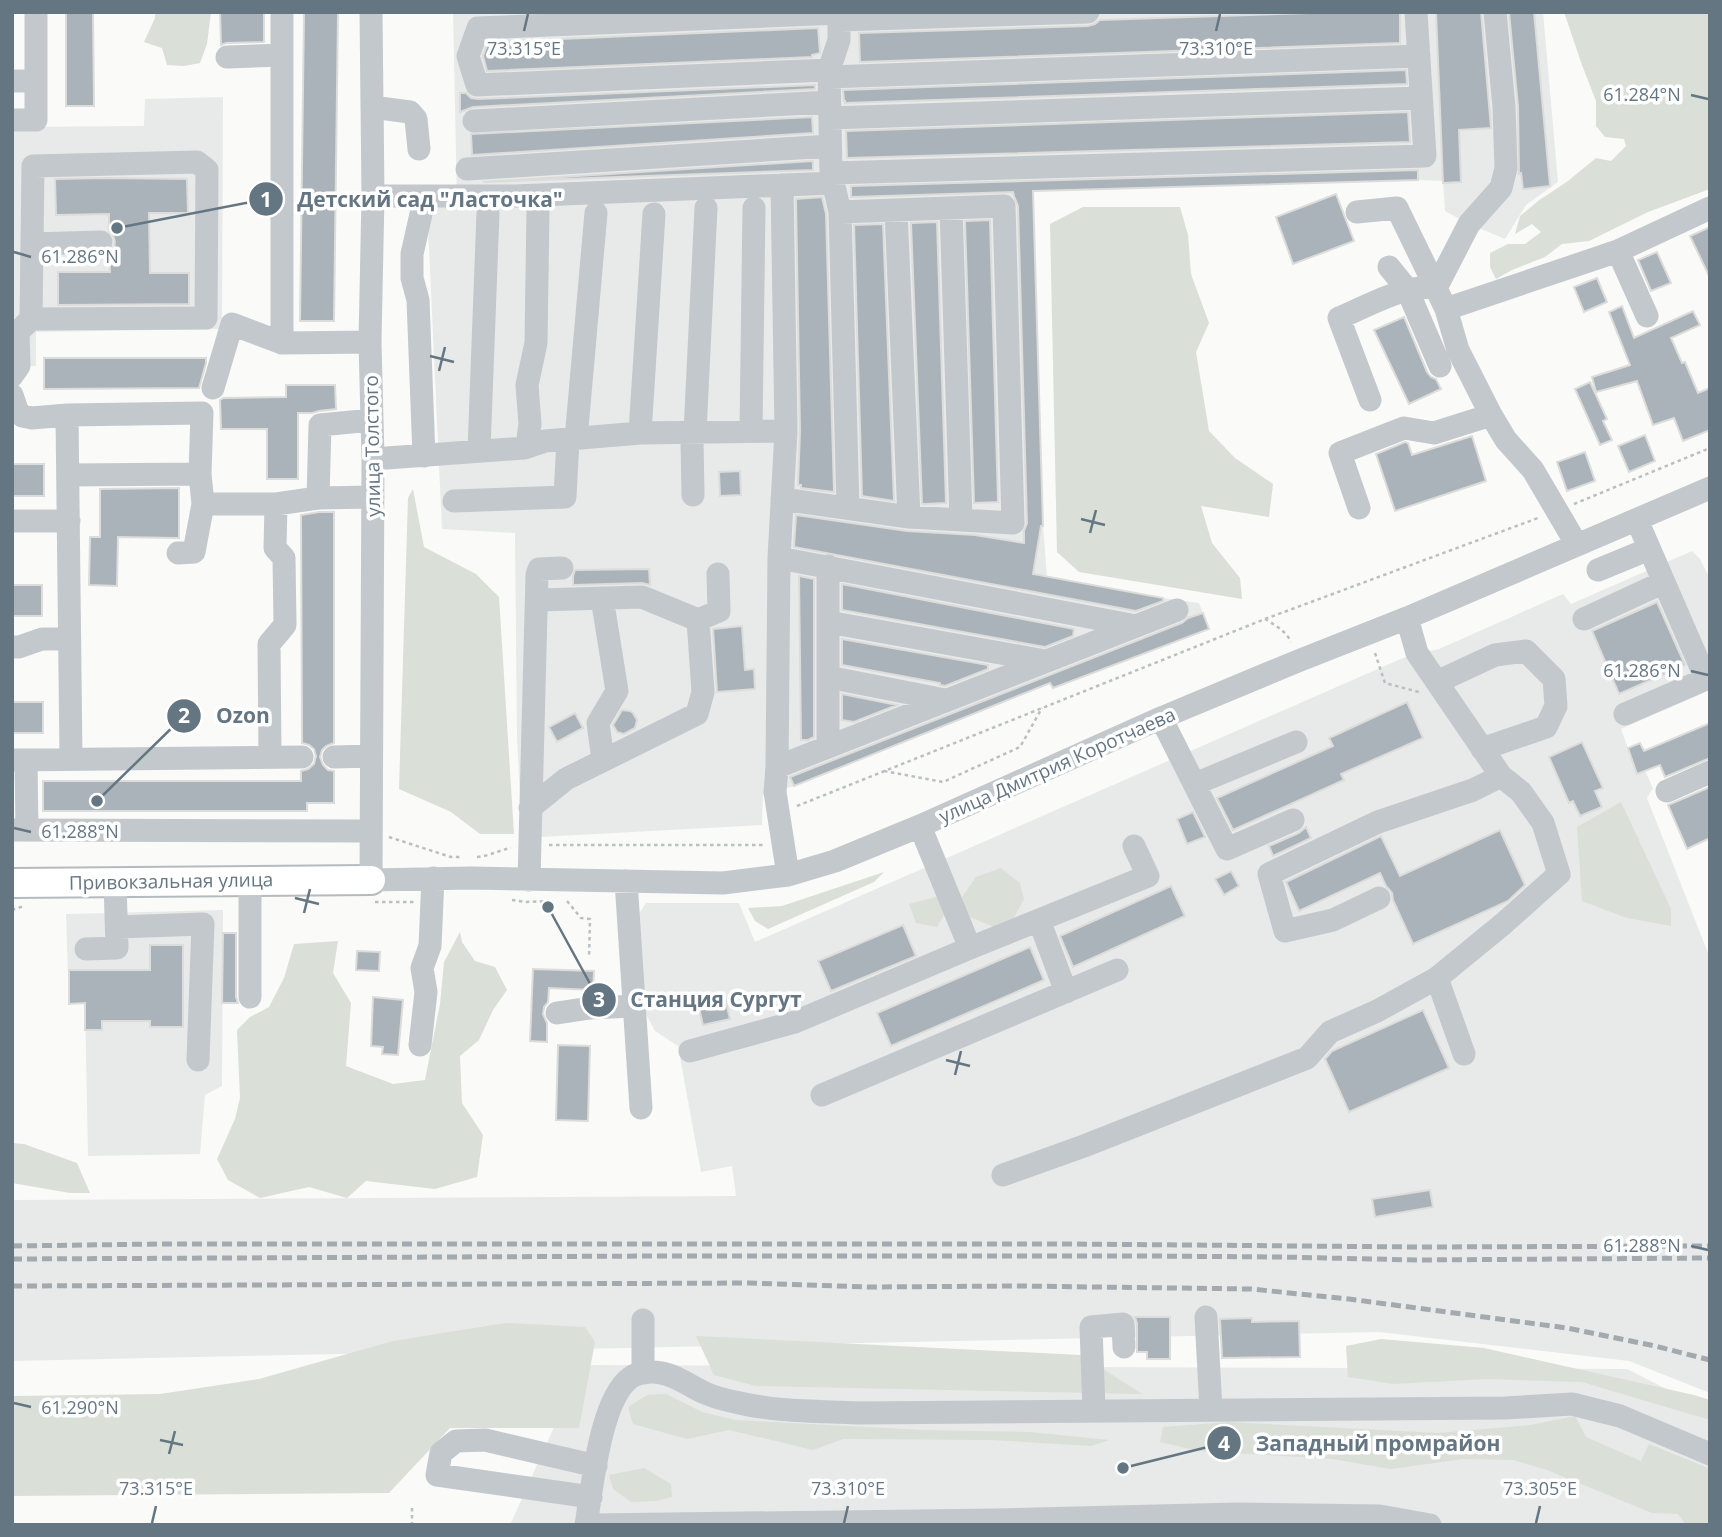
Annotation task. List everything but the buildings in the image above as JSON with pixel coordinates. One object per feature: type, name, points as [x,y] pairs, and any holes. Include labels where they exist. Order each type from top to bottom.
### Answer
[{"type":"main road","name":"Привокзальная улица","points":[[12,883],[372,880]]},
{"type":"street","points":[[12,120],[36,120],[36,12]]},
{"type":"street","points":[[282,12],[282,344]]},
{"type":"street","name":"улица Толстого","points":[[371,12],[372,880]]},
{"type":"street","points":[[839,20],[1088,12]]},
{"type":"street","points":[[373,196],[515,196],[782,185],[832,178],[1425,156],[1416,12]]},
{"type":"street","points":[[1441,298],[1469,224],[1501,188],[1506,168],[1504,107],[1495,12]]},
{"type":"street","points":[[848,508],[840,212],[832,178],[830,146],[829,74],[839,40],[839,13],[478,28],[468,55],[477,85],[829,74],[1419,56]]},
{"type":"street","points":[[227,57],[282,55]]},
{"type":"street","points":[[12,81],[36,81]]},
{"type":"street","points":[[474,121],[830,110],[1421,99]]},
{"type":"street","points":[[372,107],[410,112],[416,119],[419,149]]},
{"type":"street","points":[[467,169],[830,146]]},
{"type":"street","points":[[12,376],[19,366],[18,332],[31,319],[33,166],[197,162],[207,170],[206,318],[31,319]]},
{"type":"street","points":[[782,185],[786,431],[779,558],[775,792],[788,875]]},
{"type":"street","points":[[782,499],[909,517],[1013,523],[1004,206],[840,212]]},
{"type":"street","points":[[693,495],[692,440],[695,432],[706,208]]},
{"type":"street","points":[[751,431],[754,208]]},
{"type":"street","points":[[951,208],[961,520]]},
{"type":"street","points":[[1357,212],[1397,208],[1441,298],[1458,350],[1492,415],[1506,440],[1533,470],[1577,545]]},
{"type":"street","points":[[1370,400],[1339,318],[1407,289],[1423,286],[1441,298],[1618,251],[1710,208]]},
{"type":"street","points":[[527,447],[530,424],[527,385],[536,343],[538,210]]},
{"type":"street","points":[[896,210],[909,517]]},
{"type":"street","points":[[479,450],[488,213]]},
{"type":"street","points":[[454,501],[565,497],[596,213]]},
{"type":"street","points":[[421,214],[412,254],[412,278],[418,300],[424,456]]},
{"type":"street","points":[[640,433],[654,214]]},
{"type":"street","points":[[32,244],[101,242]]},
{"type":"street","points":[[1618,251],[1647,316]]},
{"type":"street","points":[[1389,267],[1407,289],[1440,366]]},
{"type":"street","points":[[214,388],[232,324],[282,344],[370,342]]},
{"type":"street","points":[[12,395],[17,411],[22,416],[32,418],[202,413],[200,474],[203,504],[194,552],[178,553]]},
{"type":"street","points":[[67,415],[71,759]]},
{"type":"street","points":[[1359,508],[1340,453],[1404,428],[1434,433],[1492,415]]},
{"type":"street","points":[[318,499],[320,425],[372,420]]},
{"type":"street","points":[[373,459],[527,447],[545,441],[640,433],[786,431]]},
{"type":"street","points":[[68,475],[200,474]]},
{"type":"street","name":"улица Дмитрия Коротчаева","points":[[372,880],[433,878],[723,883],[788,875],[835,861],[920,826],[1161,718],[1407,618],[1710,488]]},
{"type":"street","points":[[203,504],[276,505],[318,499],[373,497]]},
{"type":"street","points":[[270,757],[269,644],[285,625],[284,558],[275,548],[276,505]]},
{"type":"street","points":[[1625,714],[1706,679],[1637,520]]},
{"type":"street","points":[[12,521],[69,521]]},
{"type":"street","points":[[1598,570],[1649,549]]},
{"type":"street","points":[[779,558],[1136,626]]},
{"type":"street","points":[[828,566],[828,747]]},
{"type":"street","points":[[529,880],[539,569],[562,568]]},
{"type":"street","points":[[538,600],[642,597],[698,620],[719,611],[718,574]]},
{"type":"street","points":[[1584,619],[1664,582]]},
{"type":"street","points":[[602,598],[617,691],[598,723],[603,760]]},
{"type":"street","points":[[777,767],[1177,610]]},
{"type":"street","points":[[1003,1174],[1084,1146],[1307,1058],[1330,1032],[1377,1011],[1437,978],[1503,924],[1559,873],[1543,823],[1521,792],[1501,776],[1432,688],[1417,653],[1407,618]]},
{"type":"street","points":[[530,808],[566,779],[697,714],[703,692],[698,620]]},
{"type":"street","points":[[828,622],[1046,661]]},
{"type":"street","points":[[12,647],[42,639],[69,639]]},
{"type":"street","points":[[1432,688],[1495,655],[1525,651],[1554,679],[1556,706],[1546,727],[1482,749]]},
{"type":"street","points":[[828,677],[946,701]]},
{"type":"street","points":[[1161,718],[1227,849],[1293,820]]},
{"type":"street","points":[[1195,784],[1296,742]]},
{"type":"street","points":[[334,757],[371,756]]},
{"type":"street","points":[[302,757],[19,761],[20,830],[371,831]]},
{"type":"street","points":[[1667,791],[1710,772]]},
{"type":"street","points":[[1379,898],[1333,920],[1285,931],[1269,874],[1378,822],[1473,790],[1501,776]]},
{"type":"street","points":[[920,826],[970,948]]},
{"type":"street","points":[[690,1051],[795,1022],[1147,876],[1134,846]]},
{"type":"street","points":[[420,1045],[426,992],[422,968],[430,946],[433,878]]},
{"type":"street","points":[[250,880],[250,997]]},
{"type":"street","points":[[626,881],[641,1108]]},
{"type":"street","points":[[86,949],[117,948],[116,882]]},
{"type":"street","points":[[1039,920],[1066,992]]},
{"type":"street","points":[[117,927],[203,924],[198,1060]]},
{"type":"street","points":[[822,1095],[1117,971]]},
{"type":"street","points":[[1437,978],[1464,1055]]},
{"type":"street","points":[[557,1013],[590,1007],[634,1006]]},
{"type":"street","points":[[1206,1317],[1211,1410]]},
{"type":"street","points":[[643,1320],[643,1373]]},
{"type":"street","points":[[1094,1410],[1091,1326],[1123,1324],[1124,1347]]},
{"type":"street","points":[[586,1525],[600,1442],[612,1403],[631,1377],[643,1373],[662,1373],[708,1394],[737,1403],[766,1408],[858,1413],[1505,1408],[1572,1404],[1620,1416],[1710,1454]]},
{"type":"street","points":[[591,1497],[437,1475],[441,1453],[456,1441],[485,1440],[596,1466]]},
{"type":"street","points":[[592,1525],[993,1523],[1236,1514],[1380,1516],[1430,1525]]},
{"type":"path","points":[[471,857],[489,856],[501,849],[529,845],[772,845],[771,822],[798,806],[1265,619],[1557,511],[1710,448]]},
{"type":"path","points":[[1265,619],[1289,638],[1298,661]]},
{"type":"path","points":[[1374,651],[1385,683],[1432,688]]},
{"type":"path","points":[[884,771],[943,782],[1020,747],[1043,707]]},
{"type":"path","points":[[371,831],[451,857],[461,857]]},
{"type":"path","points":[[412,1508],[412,1525]]},
{"type":"shaded area","points":[[155,12],[211,12],[207,44],[200,63],[167,65],[162,48],[144,42]]},
{"type":"shaded area","points":[[453,12],[1543,12],[1558,182],[1526,205],[1505,239],[1445,211],[1443,181],[1033,191],[1043,526],[1047,576],[1199,603],[1209,629],[1053,688],[1050,683],[794,786],[763,795],[762,825],[522,838],[517,738],[515,533],[442,529],[427,205],[457,202]]},
{"type":"shaded area","points":[[1564,12],[1710,12],[1710,189],[1648,212],[1589,241],[1562,244],[1545,257],[1496,279],[1490,267],[1490,253],[1508,244],[1525,244],[1541,232],[1532,224],[1515,234],[1520,216],[1596,158],[1611,161],[1626,146],[1624,139],[1605,137],[1596,126],[1596,101]]},
{"type":"shaded area","points":[[223,97],[222,329],[36,332],[36,366],[12,366],[12,127],[144,126],[145,99]]},
{"type":"shaded area","points":[[1083,207],[1180,207],[1188,235],[1191,274],[1209,323],[1196,352],[1209,431],[1235,458],[1273,484],[1269,517],[1201,506],[1212,543],[1240,578],[1242,599],[1079,572],[1057,552],[1050,224]]},
{"type":"shaded area","points":[[413,489],[424,547],[476,574],[499,597],[514,834],[480,834],[451,812],[399,789],[408,498]]},
{"type":"shaded area","points":[[1692,551],[1700,559],[1710,579],[1710,690],[1621,729],[1637,773],[1645,771],[1653,788],[1647,798],[1710,958],[1710,1393],[1629,1361],[1379,1332],[12,1361],[12,1200],[736,1196],[732,1166],[701,1172],[678,1046],[655,1031],[646,1014],[638,915],[646,903],[739,903],[755,942],[1408,656],[1439,649],[1563,594],[1571,604]]},
{"type":"shaded area","points":[[1621,802],[1671,909],[1671,926],[1627,918],[1582,901],[1577,827]]},
{"type":"shaded area","points":[[1001,868],[1020,883],[1024,899],[1012,921],[994,927],[967,916],[962,897],[976,877]]},
{"type":"shaded area","points":[[884,872],[874,882],[768,929],[755,921],[748,908],[782,906]]},
{"type":"shaded area","points":[[940,896],[946,911],[937,927],[916,923],[909,904]]},
{"type":"shaded area","points":[[223,910],[222,1086],[205,1095],[200,1154],[88,1156],[85,1004],[69,1004],[66,914]]},
{"type":"shaded area","points":[[460,932],[462,942],[475,961],[495,967],[507,990],[493,1010],[479,1040],[460,1056],[462,1103],[483,1135],[477,1177],[435,1189],[366,1181],[347,1198],[309,1187],[260,1198],[228,1180],[217,1159],[235,1119],[240,1098],[237,1030],[250,1017],[269,1007],[284,978],[294,944],[338,941],[333,973],[351,1003],[346,1066],[393,1084],[425,1080],[440,1004],[444,962]]},
{"type":"shaded area","points":[[12,1143],[24,1144],[77,1163],[90,1193],[70,1193],[12,1183]]},
{"type":"shaded area","points":[[506,1323],[585,1327],[595,1342],[579,1428],[450,1428],[389,1493],[12,1496],[12,1396],[160,1394],[259,1379],[393,1341]]},
{"type":"shaded area","points":[[696,1336],[1081,1355],[1142,1394],[756,1386],[714,1375]]},
{"type":"shaded area","points":[[1381,1339],[1484,1348],[1694,1395],[1710,1400],[1710,1420],[1582,1382],[1486,1379],[1393,1384],[1348,1377],[1346,1346]]},
{"type":"shaded area","points":[[582,1365],[1627,1369],[1710,1411],[1710,1525],[510,1525]]},
{"type":"shaded area","points":[[666,1394],[702,1412],[736,1420],[924,1430],[1030,1432],[1109,1440],[1091,1446],[992,1440],[843,1439],[813,1450],[729,1430],[687,1439],[633,1424],[628,1407],[647,1395]]},
{"type":"shaded area","points":[[1575,1416],[1586,1437],[1641,1461],[1649,1444],[1710,1469],[1710,1525],[1686,1525],[1678,1514],[1652,1513],[1547,1470],[1513,1460],[1463,1459],[1391,1469],[1333,1459],[1199,1451],[1160,1442],[1163,1427],[1229,1422],[1438,1433],[1531,1425]]},
{"type":"shaded area","points":[[644,1468],[671,1484],[672,1497],[631,1502],[613,1489],[609,1475]]},
{"type":"railway","points":[[12,1246],[1710,1246]]},
{"type":"railway","points":[[12,1259],[660,1256],[1147,1256],[1418,1260],[1710,1258]]},
{"type":"railway","points":[[12,1286],[749,1283],[867,1287],[1251,1289],[1567,1328],[1710,1360]]},
{"type":"place","name":"Детский сад \"Ласточка\"","points":[[117,228]]},
{"type":"place","name":"Ozon","points":[[97,801]]},
{"type":"place","name":"Станция Сургут","points":[[548,907]]},
{"type":"place","name":"Западный промрайон","points":[[1123,1468]]}]
